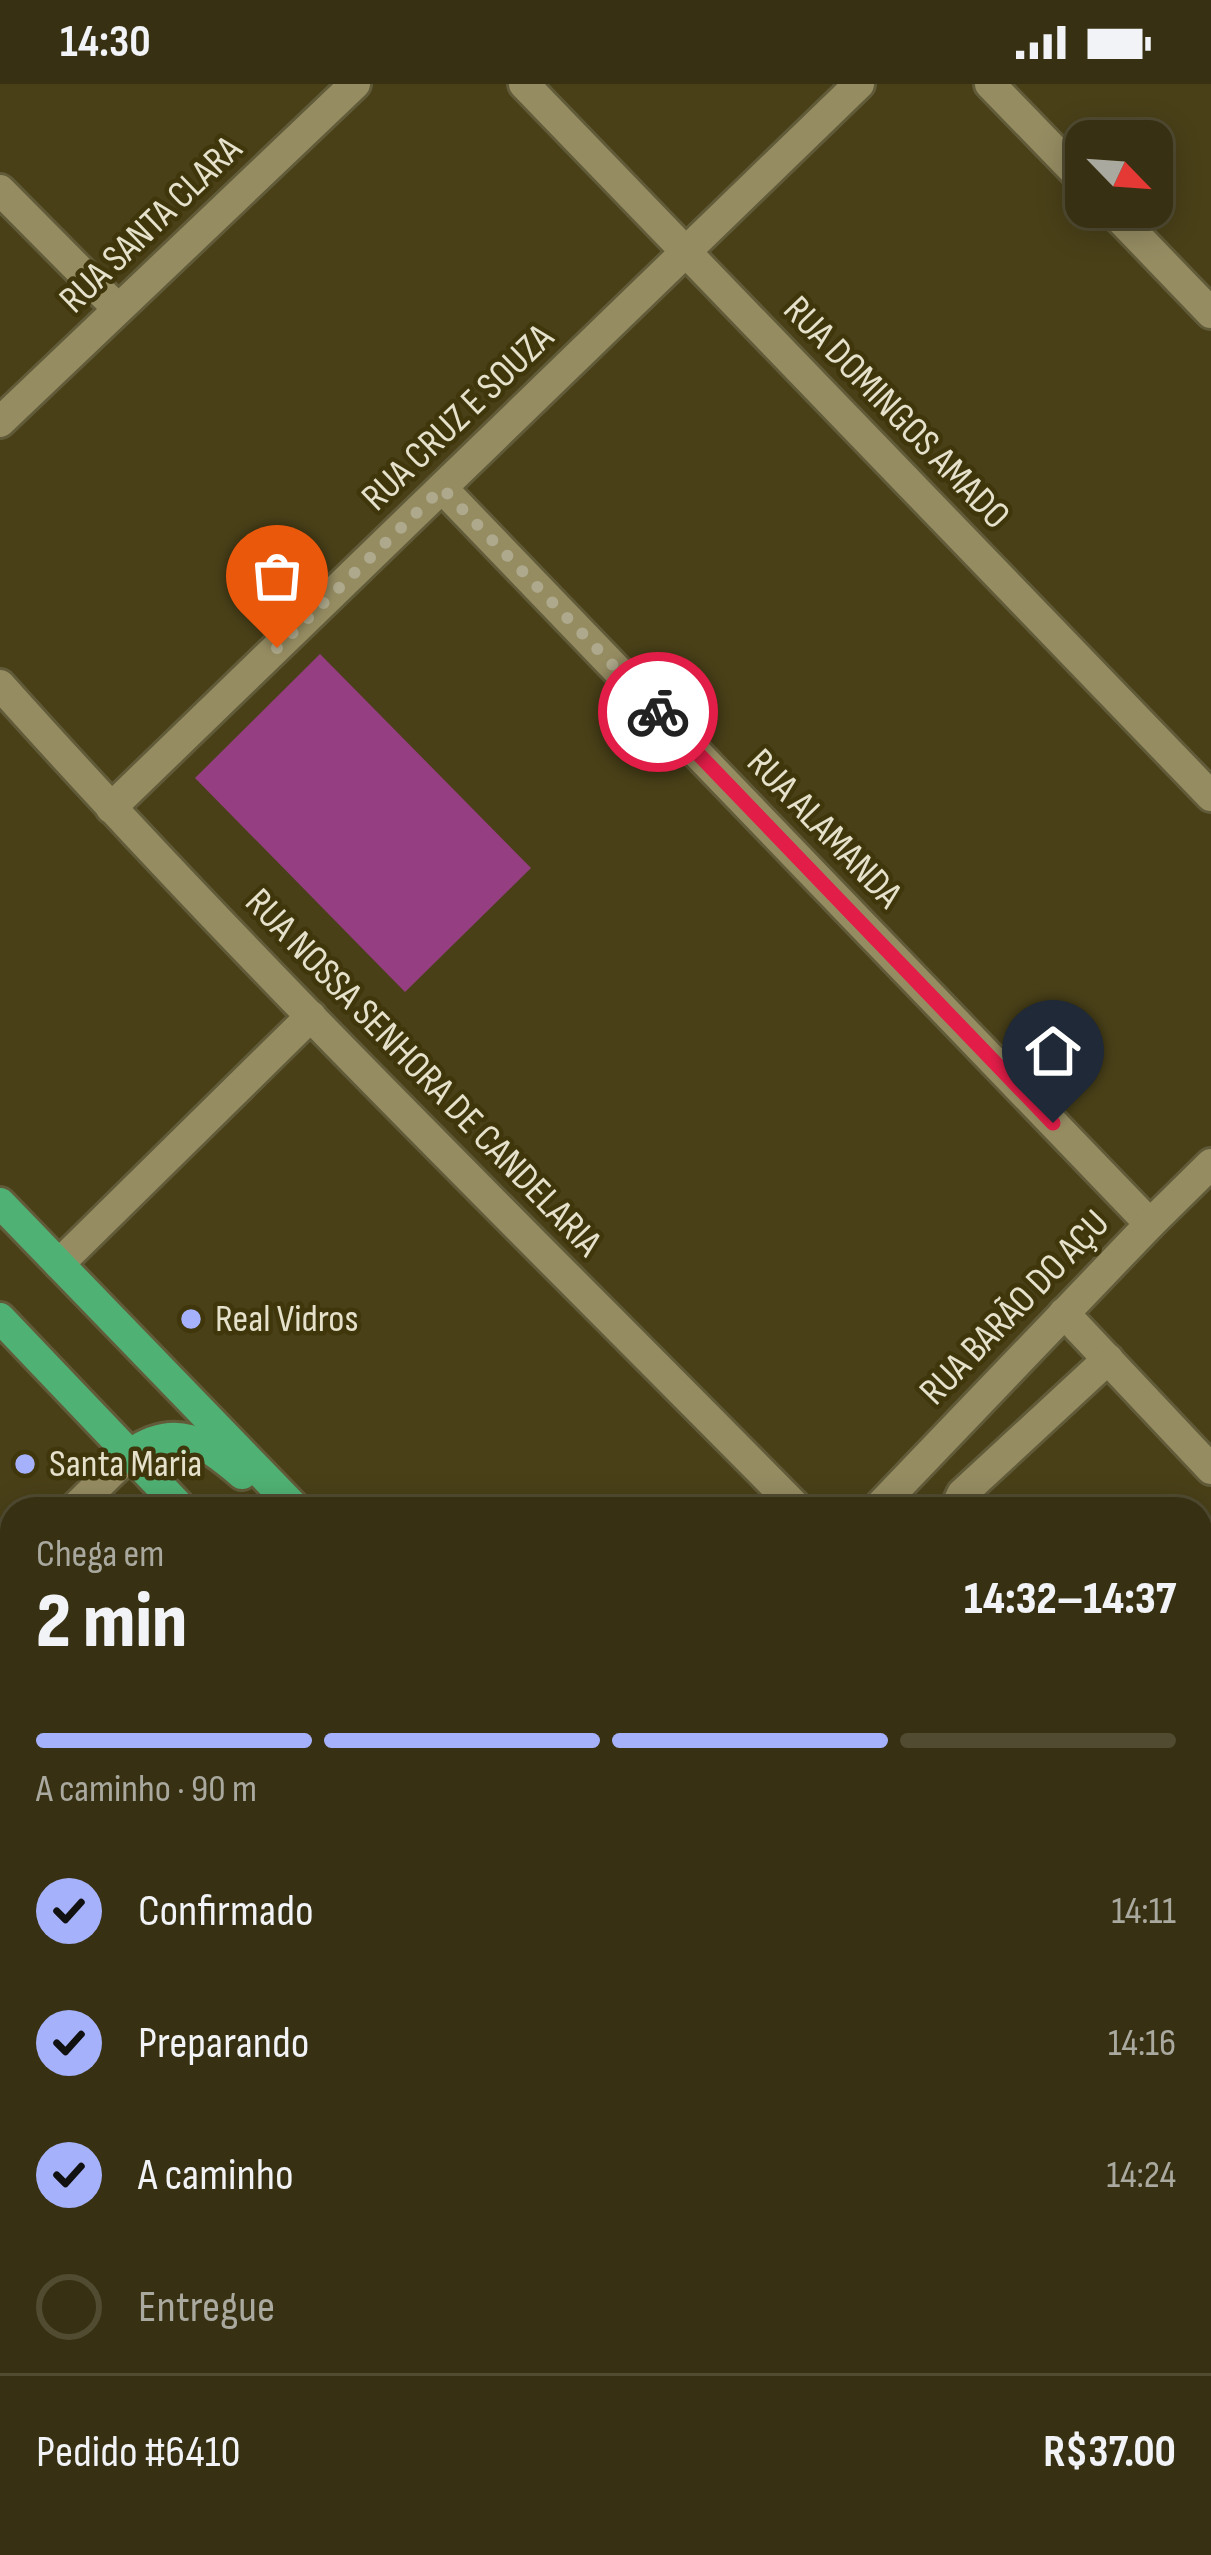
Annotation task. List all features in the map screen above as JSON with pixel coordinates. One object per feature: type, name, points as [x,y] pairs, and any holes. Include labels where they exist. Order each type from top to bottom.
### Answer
[{"type":"main road","points":[[0,1203],[284,1497]]},
{"type":"main road","points":[[0,1318],[171,1497]]},
{"type":"main road","points":[[130,1454],[152,1440],[181,1437],[219,1454],[269,1497]]},
{"type":"street","name":"RUA SANTA CLARA","points":[[0,422],[355,84]]},
{"type":"street","name":"RUA DOMINGOS AMADO","points":[[524,84],[1211,796]]},
{"type":"street","name":"RUA CRUZ E SOUZA","points":[[111,808],[859,84]]},
{"type":"street","points":[[990,84],[1065,161]]},
{"type":"street","points":[[0,190],[118,309]]},
{"type":"street","points":[[1129,228],[1211,313]]},
{"type":"street","name":"RUA ALAMANDA","points":[[442,488],[1150,1224]]},
{"type":"street","name":"RUA NOSSA SENHORA DE CANDELARIA","points":[[0,685],[311,1016],[786,1497]]},
{"type":"street","points":[[59,1264],[311,1016]]},
{"type":"street","name":"RUA BARÃO DO AÇU","points":[[888,1497],[1211,1164]]},
{"type":"street","points":[[1064,1313],[1211,1469]]},
{"type":"street","points":[[961,1497],[1108,1359]]},
{"type":"street","points":[[86,1497],[130,1454]]},
{"type":"shaded area","points":[[320,654],[531,868],[405,992],[195,778]]},
{"type":"way so far","points":[[277,648],[442,488],[658,712]]},
{"type":"place","name":"Real Vidros","points":[[191,1319]]},
{"type":"place","name":"Santa Maria","points":[[25,1464]]},
{"type":"route","points":[[658,712],[1053,1123]]}]
